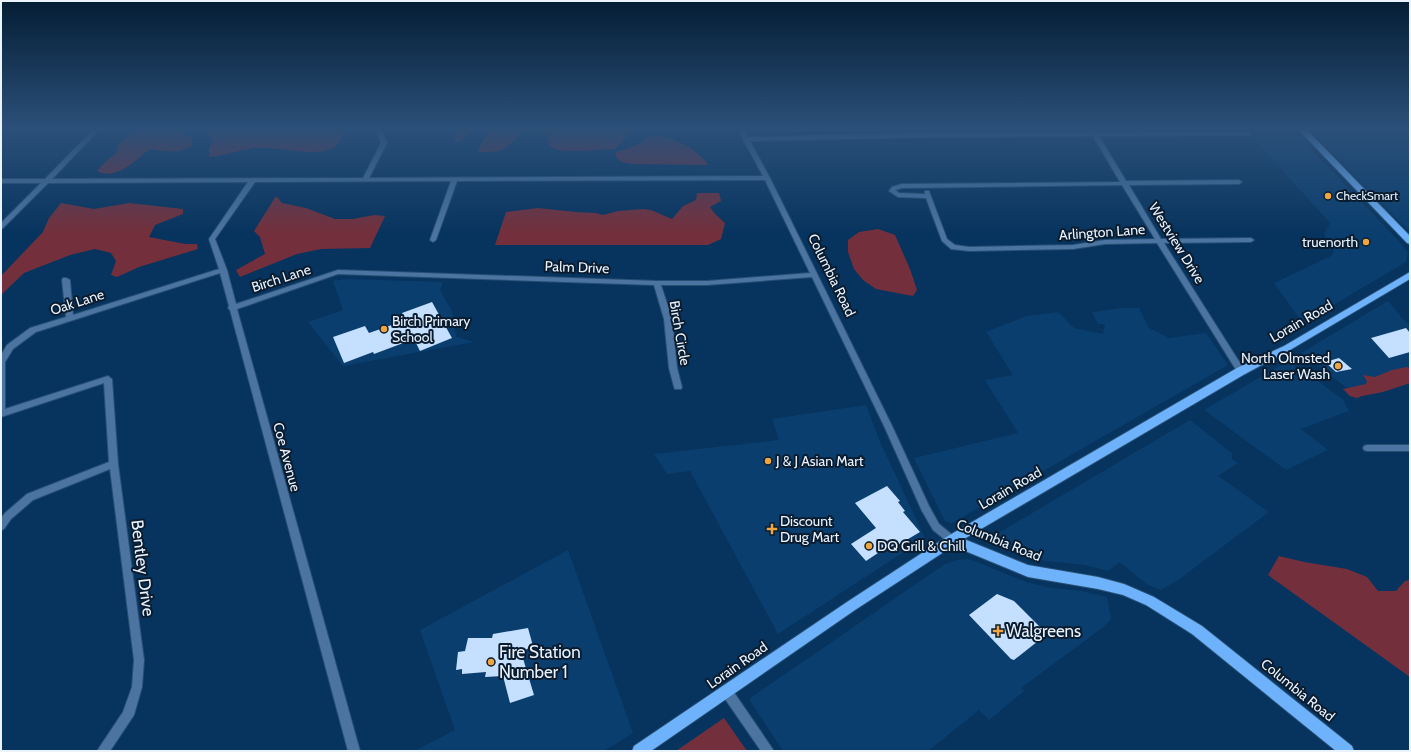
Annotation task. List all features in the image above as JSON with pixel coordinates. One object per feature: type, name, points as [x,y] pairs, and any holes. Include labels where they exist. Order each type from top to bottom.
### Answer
[{"type":"main road","points":[[1335,163],[1409,239]]},
{"type":"main road","name":"Lorain Road","points":[[639,751],[851,606],[952,540],[1241,372],[1287,348],[1410,275]]},
{"type":"main road","name":"Columbia Road","points":[[952,540],[1028,571],[1098,583],[1124,590],[1150,601],[1197,630],[1347,751]]},
{"type":"street","points":[[1,227],[64,163]]},
{"type":"street","points":[[365,180],[374,163]]},
{"type":"street","name":"Columbia Road","points":[[759,163],[889,428],[925,508],[936,527],[952,540]]},
{"type":"street","name":"Westview Drive","points":[[1113,163],[1159,241],[1241,372]]},
{"type":"street","points":[[1,180],[252,181],[767,178]]},
{"type":"street","points":[[433,240],[454,180]]},
{"type":"street","name":"Coe Avenue","points":[[252,181],[212,239],[223,270],[232,308],[354,751]]},
{"type":"street","points":[[924,186],[928,196],[898,195],[892,191],[894,188],[902,186],[1239,182]]},
{"type":"street","name":"Arlington Lane","points":[[928,196],[944,240],[953,246],[969,248],[1073,247],[1105,242],[1251,240]]},
{"type":"street","name":"Oak Lane","points":[[1,414],[1,362],[10,347],[33,330],[223,270]]},
{"type":"street","name":"Palm Drive","points":[[338,272],[657,283],[707,282],[814,275]]},
{"type":"street","name":"Birch Lane","points":[[232,308],[338,272]]},
{"type":"street","points":[[66,280],[70,318]]},
{"type":"street","name":"Birch Circle","points":[[657,283],[668,319],[673,368],[678,387]]},
{"type":"street","name":"Bentley Drive","points":[[1,414],[108,379],[114,464],[139,660],[137,687],[128,715],[103,751]]},
{"type":"street","points":[[1367,448],[1410,448]]},
{"type":"street","points":[[1,526],[8,516],[30,497],[114,464]]},
{"type":"street","points":[[727,692],[768,751]]},
{"type":"shaded area","points":[[132,163],[119,171],[112,173],[97,171],[103,164]]},
{"type":"shaded area","points":[[629,163],[707,163],[708,165]]},
{"type":"shaded area","points":[[1276,163],[1325,163],[1399,241],[1408,253],[1406,262],[1303,323],[1274,283],[1331,256],[1334,251],[1324,234],[1330,223]]},
{"type":"shaded area","points":[[1343,163],[1410,163],[1410,232]]},
{"type":"shaded area","points":[[697,193],[719,193],[721,201],[710,207],[725,223],[721,239],[708,245],[495,245],[506,212],[538,208],[596,213],[603,215],[618,211],[643,209],[651,210],[672,219],[683,206],[696,200]]},
{"type":"shaded area","points":[[276,196],[282,203],[306,208],[335,219],[353,219],[374,215],[385,216],[370,248],[321,249],[297,254],[240,277],[236,270],[265,254],[260,237],[254,231]]},
{"type":"shaded area","points":[[61,203],[94,209],[129,203],[183,209],[183,214],[155,225],[149,237],[185,244],[197,244],[198,249],[139,267],[117,277],[111,275],[116,261],[111,253],[95,249],[70,255],[24,273],[1,295],[1,276],[43,232],[49,218]]},
{"type":"shaded area","points":[[878,229],[895,235],[910,269],[917,290],[913,296],[876,289],[863,280],[854,269],[848,252],[848,240],[859,232]]},
{"type":"shaded area","name":"Birch Primary School","points":[[347,279],[443,282],[440,290],[453,313],[452,322],[457,337],[474,342],[343,366],[308,322],[343,310],[333,281]]},
{"type":"shaded area","points":[[1388,301],[1410,327],[1410,381],[1352,392],[1301,353]]},
{"type":"shaded area","points":[[1122,308],[1139,308],[1149,328],[1169,338],[1206,333],[1228,365],[954,522],[951,523],[945,521],[914,458],[1018,433],[985,380],[1013,375],[986,332],[1026,316],[1058,312],[1074,328],[1103,334],[1105,324],[1098,324],[1092,312]]},
{"type":"shaded area","points":[[1288,361],[1343,400],[1349,411],[1301,429],[1328,450],[1286,470],[1204,410]]},
{"type":"shaded area","points":[[1407,367],[1410,368],[1410,383],[1383,392],[1357,398],[1350,396],[1343,389],[1366,384],[1367,381],[1363,375],[1375,377],[1392,370]]},
{"type":"shaded area","points":[[866,405],[881,444],[925,538],[778,634],[690,471],[667,474],[654,454],[779,440],[772,419]]},
{"type":"shaded area","points":[[1190,420],[1232,453],[1232,459],[1238,463],[1218,476],[1269,512],[1178,580],[1161,590],[1148,585],[1119,562],[1109,571],[1085,565],[1046,561],[1015,553],[996,543],[995,535]]},
{"type":"shaded area","points":[[568,550],[633,733],[604,751],[414,751],[455,730],[420,630]]},
{"type":"shaded area","points":[[1279,556],[1347,569],[1367,577],[1378,591],[1396,591],[1405,581],[1410,580],[1410,677],[1268,575]]},
{"type":"shaded area","points":[[968,559],[1026,582],[1051,588],[1082,591],[1107,597],[1111,619],[1102,628],[1021,688],[1024,691],[989,720],[979,710],[928,751],[783,751],[749,699],[945,564],[957,560]]},
{"type":"shaded area","points":[[724,718],[747,751],[676,751]]},
{"type":"building","name":"Birch Primary School","points":[[432,302],[452,338],[420,351],[414,339],[374,354],[373,352],[344,363],[333,337],[365,326],[369,333],[406,320],[402,313]]},
{"type":"building","points":[[1406,328],[1410,333],[1410,352],[1389,358],[1371,338]]},
{"type":"building","name":"North Olmsted Laser Wash","points":[[1339,358],[1352,369],[1336,372],[1325,362]]},
{"type":"building","points":[[887,486],[900,501],[898,502],[905,511],[903,512],[920,532],[893,548],[890,545],[866,561],[851,544],[876,528],[855,503]]},
{"type":"building","name":"Walgreens","points":[[997,594],[1014,601],[1047,634],[1014,660],[1011,659],[969,615]]},
{"type":"building","name":"Fire Station Number 1","points":[[528,628],[533,646],[525,650],[522,655],[534,695],[510,703],[503,676],[485,677],[486,672],[462,674],[462,669],[456,670],[458,652],[465,651],[468,638],[492,638],[493,634]]},
{"type":"place","name":"CheckSmart","points":[[1328,196]]},
{"type":"place","name":"truenorth","points":[[1366,242]]},
{"type":"place","name":"Birch Primary School","points":[[384,329]]},
{"type":"place","name":"North Olmsted Laser Wash","points":[[1338,366]]},
{"type":"place","name":"J & J Asian Mart","points":[[768,461]]},
{"type":"place","name":"Discount Drug Mart","points":[[772,529]]},
{"type":"place","name":"DQ Grill & Chill","points":[[869,546]]},
{"type":"place","name":"Walgreens","points":[[998,631]]},
{"type":"place","name":"Fire Station Number 1","points":[[491,662]]}]
